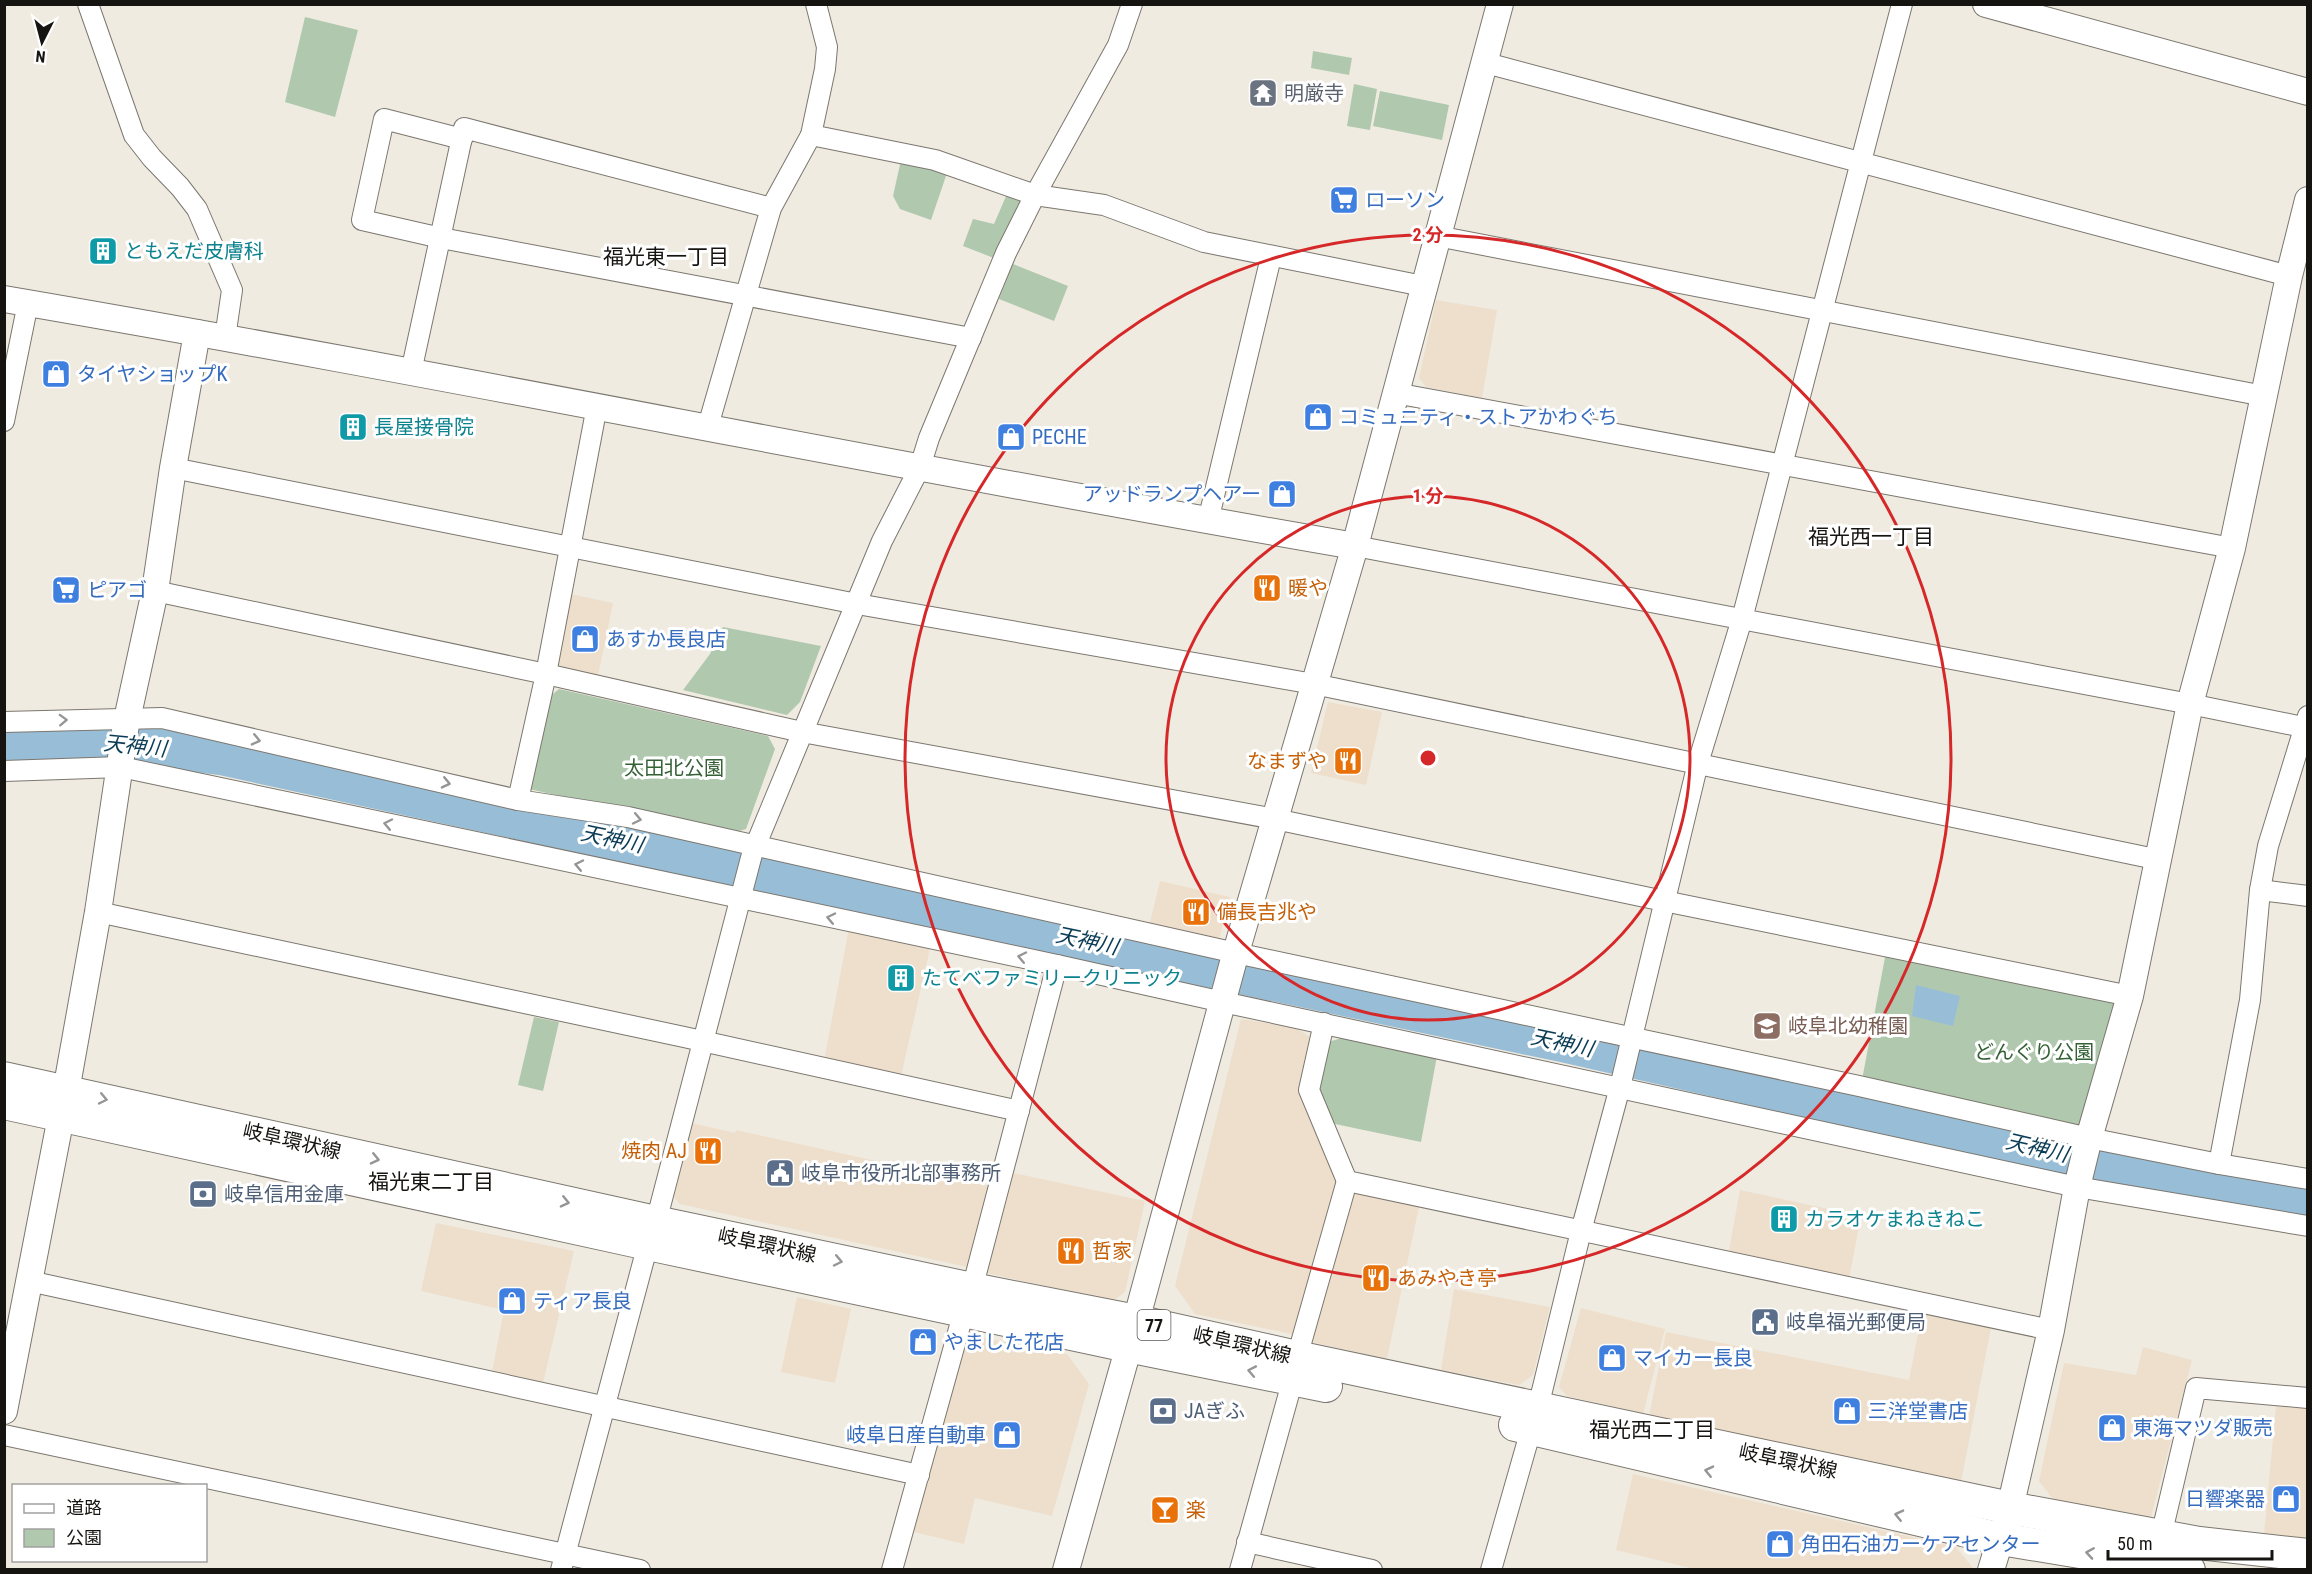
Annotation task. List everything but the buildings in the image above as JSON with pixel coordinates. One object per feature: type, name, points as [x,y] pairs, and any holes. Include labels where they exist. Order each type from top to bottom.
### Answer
[{"type":"main road","name":"岐阜環状線","points":[[4,1078],[64,1103],[652,1233],[1533,1418],[2162,1536],[2307,1555]]},
{"type":"main road","name":"岐阜環状線","points":[[4,1103],[64,1103]]},
{"type":"main road","name":"岐阜環状線","points":[[1533,1418],[2001,1539],[2189,1569]]},
{"type":"street","points":[[88,4],[134,135],[152,158],[180,186],[197,209],[232,290],[225,338]]},
{"type":"street","points":[[708,426],[771,208],[811,135],[825,69],[827,46],[816,4]]},
{"type":"street","points":[[563,1562],[753,850],[882,541],[920,467],[928,438],[1006,253],[1035,195],[1118,45],[1132,4]]},
{"type":"street","points":[[1065,1569],[1235,956],[1355,546],[1500,4]]},
{"type":"street","points":[[1491,1569],[1621,1084],[1698,763],[1742,619],[1902,4]]},
{"type":"street","points":[[1986,4],[2307,92]]},
{"type":"street","points":[[1486,63],[2289,276]]},
{"type":"street","points":[[462,139],[384,119],[362,220],[441,238],[971,338]]},
{"type":"street","points":[[411,372],[464,128],[771,208]]},
{"type":"street","points":[[811,135],[935,160],[1035,195],[1104,205],[1204,242],[1424,286]]},
{"type":"street","points":[[1991,1569],[2010,1508],[2051,1330],[2077,1188],[2089,1138],[2130,996],[2160,861],[2190,704],[2232,548],[2307,200]]},
{"type":"street","points":[[1437,236],[2264,396]]},
{"type":"street","points":[[1208,521],[1271,257]]},
{"type":"street","points":[[4,421],[16,301],[708,426],[2190,704],[2305,722],[2268,846],[2260,890],[2250,1000],[2219,1164]]},
{"type":"street","points":[[4,1411],[64,1103],[98,912],[128,721],[155,591],[172,468],[197,333]]},
{"type":"street","points":[[1395,393],[2232,548]]},
{"type":"street","points":[[518,800],[546,674],[597,406]]},
{"type":"street","points":[[172,468],[857,604],[1314,684],[2160,861]]},
{"type":"street","points":[[155,591],[546,674],[802,732],[1275,819],[1664,902],[2130,996]]},
{"type":"street","points":[[4,722],[128,721],[162,718],[518,800],[628,817],[753,850],[1235,956],[2089,1138],[2307,1179]]},
{"type":"street","points":[[4,771],[121,763],[1223,999],[1324,1023],[1621,1084],[2077,1188],[2307,1226]]},
{"type":"street","points":[[2260,890],[2307,896]]},
{"type":"street","points":[[98,912],[1019,1111]]},
{"type":"street","points":[[892,1569],[968,1300],[1058,965]]},
{"type":"street","points":[[1240,1569],[1347,1181],[1309,1090],[1324,1023]]},
{"type":"street","points":[[1347,1181],[2051,1330]]},
{"type":"street","points":[[29,1281],[919,1475]]},
{"type":"street","points":[[2162,1536],[2196,1388],[2307,1398]]},
{"type":"street","points":[[4,1434],[563,1562],[640,1569]]},
{"type":"street","points":[[1247,1542],[1372,1569]]},
{"type":"shaded area","points":[[1436,300],[1497,310],[1482,398],[1426,387],[1419,378]]},
{"type":"shaded area","points":[[566,593],[613,603],[598,676],[554,666]]},
{"type":"shaded area","points":[[1328,702],[1382,712],[1366,785],[1311,773]]},
{"type":"shaded area","points":[[1160,881],[1230,897],[1218,943],[1149,927]]},
{"type":"shaded area","points":[[849,928],[931,944],[901,1076],[824,1061]]},
{"type":"shaded area","points":[[1241,1019],[1294,1027],[1314,1039],[1299,1093],[1338,1186],[1296,1335],[1195,1314],[1175,1286]]},
{"type":"shaded area","points":[[692,1123],[735,1133],[736,1130],[989,1186],[967,1267],[680,1204],[674,1197]]},
{"type":"shaded area","points":[[1014,1173],[1145,1201],[1125,1292],[1113,1301],[987,1273]]},
{"type":"shaded area","points":[[1740,1190],[1861,1216],[1849,1279],[1728,1256]]},
{"type":"shaded area","points":[[1359,1191],[1420,1202],[1387,1359],[1311,1342],[1352,1195]]},
{"type":"shaded area","name":"ティア長良","points":[[436,1223],[574,1251],[543,1383],[492,1372],[504,1310],[421,1291]]},
{"type":"shaded area","points":[[1454,1289],[1550,1307],[1533,1375],[1519,1385],[1441,1370]]},
{"type":"shaded area","points":[[797,1297],[851,1309],[835,1383],[781,1372]]},
{"type":"shaded area","name":"マイカー長良","points":[[1581,1308],[1665,1329],[1643,1414],[1567,1396],[1559,1387]]},
{"type":"shaded area","points":[[1922,1313],[1991,1328],[1961,1482],[1648,1421],[1666,1332],[1909,1380]]},
{"type":"shaded area","name":"岐阜日産自動車","points":[[969,1335],[1067,1354],[1089,1384],[1052,1516],[975,1498],[964,1544],[914,1532],[924,1486]]},
{"type":"shaded area","name":"東海マツダ販売","points":[[2143,1347],[2192,1360],[2150,1521],[2055,1502],[2039,1481],[2064,1363],[2136,1375]]},
{"type":"shaded area","points":[[2276,1406],[2307,1409],[2307,1538],[2264,1534]]},
{"type":"shaded area","points":[[1633,1474],[1956,1547],[1974,1569],[1699,1570],[1616,1550]]},
{"type":"green space","points":[[305,17],[358,30],[335,117],[285,102]]},
{"type":"green space","points":[[1313,51],[1352,58],[1349,75],[1311,68]]},
{"type":"green space","points":[[1354,84],[1377,89],[1370,130],[1347,126]]},
{"type":"green space","points":[[1380,91],[1449,105],[1442,140],[1373,126]]},
{"type":"green space","points":[[901,160],[948,170],[931,220],[900,209],[893,196]]},
{"type":"green space","points":[[1007,194],[1022,199],[999,260],[963,246],[973,219],[994,224]]},
{"type":"green space","points":[[1013,264],[1068,286],[1054,321],[999,299]]},
{"type":"green space","points":[[723,627],[821,646],[800,702],[787,715],[683,690],[710,654]]},
{"type":"green space","name":"太田北公園","points":[[559,689],[768,736],[775,749],[746,829],[729,834],[529,789],[547,699]]},
{"type":"green space","name":"どんぐり公園","points":[[1886,952],[2121,1003],[2084,1132],[1862,1080]]},
{"type":"green space","points":[[534,1017],[559,1022],[543,1091],[518,1085]]},
{"type":"green space","points":[[1342,1038],[1437,1056],[1421,1142],[1335,1124],[1317,1090],[1328,1042]]},
{"type":"water","points":[[1916,985],[1960,996],[1953,1026],[1912,1016]]},
{"type":"waterway","name":"天神川","points":[[4,741],[99,741],[223,756],[849,892],[1564,1043],[1924,1125],[2157,1175],[2308,1196]]},
{"type":"place","name":"明厳寺","points":[[1263,93]]},
{"type":"place","name":"ローソン","points":[[1344,200]]},
{"type":"place","name":"ともえだ皮膚科","points":[[103,251]]},
{"type":"place","name":"タイヤショップK","points":[[56,374]]},
{"type":"place","name":"コミュニティ・ストアかわぐち","points":[[1318,417]]},
{"type":"place","name":"長屋接骨院","points":[[353,427]]},
{"type":"place","name":"PECHE","points":[[1011,437]]},
{"type":"place","name":"アッドランプヘアー","points":[[1282,494]]},
{"type":"place","name":"暖や","points":[[1267,588]]},
{"type":"place","name":"ピアゴ","points":[[66,590]]},
{"type":"place","name":"あすか長良店","points":[[585,639]]},
{"type":"place","name":"なまずや","points":[[1348,761]]},
{"type":"place","name":"備長吉兆や","points":[[1196,912]]},
{"type":"place","name":"たてべファミリークリニック","points":[[901,978]]},
{"type":"place","name":"岐阜北幼稚園","points":[[1767,1026]]},
{"type":"place","name":"焼肉 AJ","points":[[708,1151]]},
{"type":"place","name":"岐阜市役所北部事務所","points":[[780,1173]]},
{"type":"place","name":"岐阜信用金庫","points":[[203,1194]]},
{"type":"place","name":"カラオケまねきねこ","points":[[1784,1219]]},
{"type":"place","name":"哲家","points":[[1071,1251]]},
{"type":"place","name":"あみやき亭","points":[[1376,1278]]},
{"type":"place","name":"ティア長良","points":[[512,1301]]},
{"type":"place","name":"岐阜福光郵便局","points":[[1765,1322]]},
{"type":"place","name":"やました花店","points":[[923,1342]]},
{"type":"place","name":"マイカー長良","points":[[1612,1358]]},
{"type":"place","name":"JAぎふ","points":[[1163,1411]]},
{"type":"place","name":"三洋堂書店","points":[[1847,1411]]},
{"type":"place","name":"東海マツダ販売","points":[[2112,1428]]},
{"type":"place","name":"岐阜日産自動車","points":[[1007,1435]]},
{"type":"place","name":"日響楽器","points":[[2286,1499]]},
{"type":"place","name":"楽","points":[[1165,1510]]},
{"type":"place","name":"角田石油カーケアセンター","points":[[1780,1544]]},
{"type":"district","name":"福光東一丁目","points":[[666,257]]},
{"type":"district","name":"福光西一丁目","points":[[1871,537]]},
{"type":"district","name":"福光東二丁目","points":[[431,1182]]},
{"type":"district","name":"福光西二丁目","points":[[1652,1430]]}]
